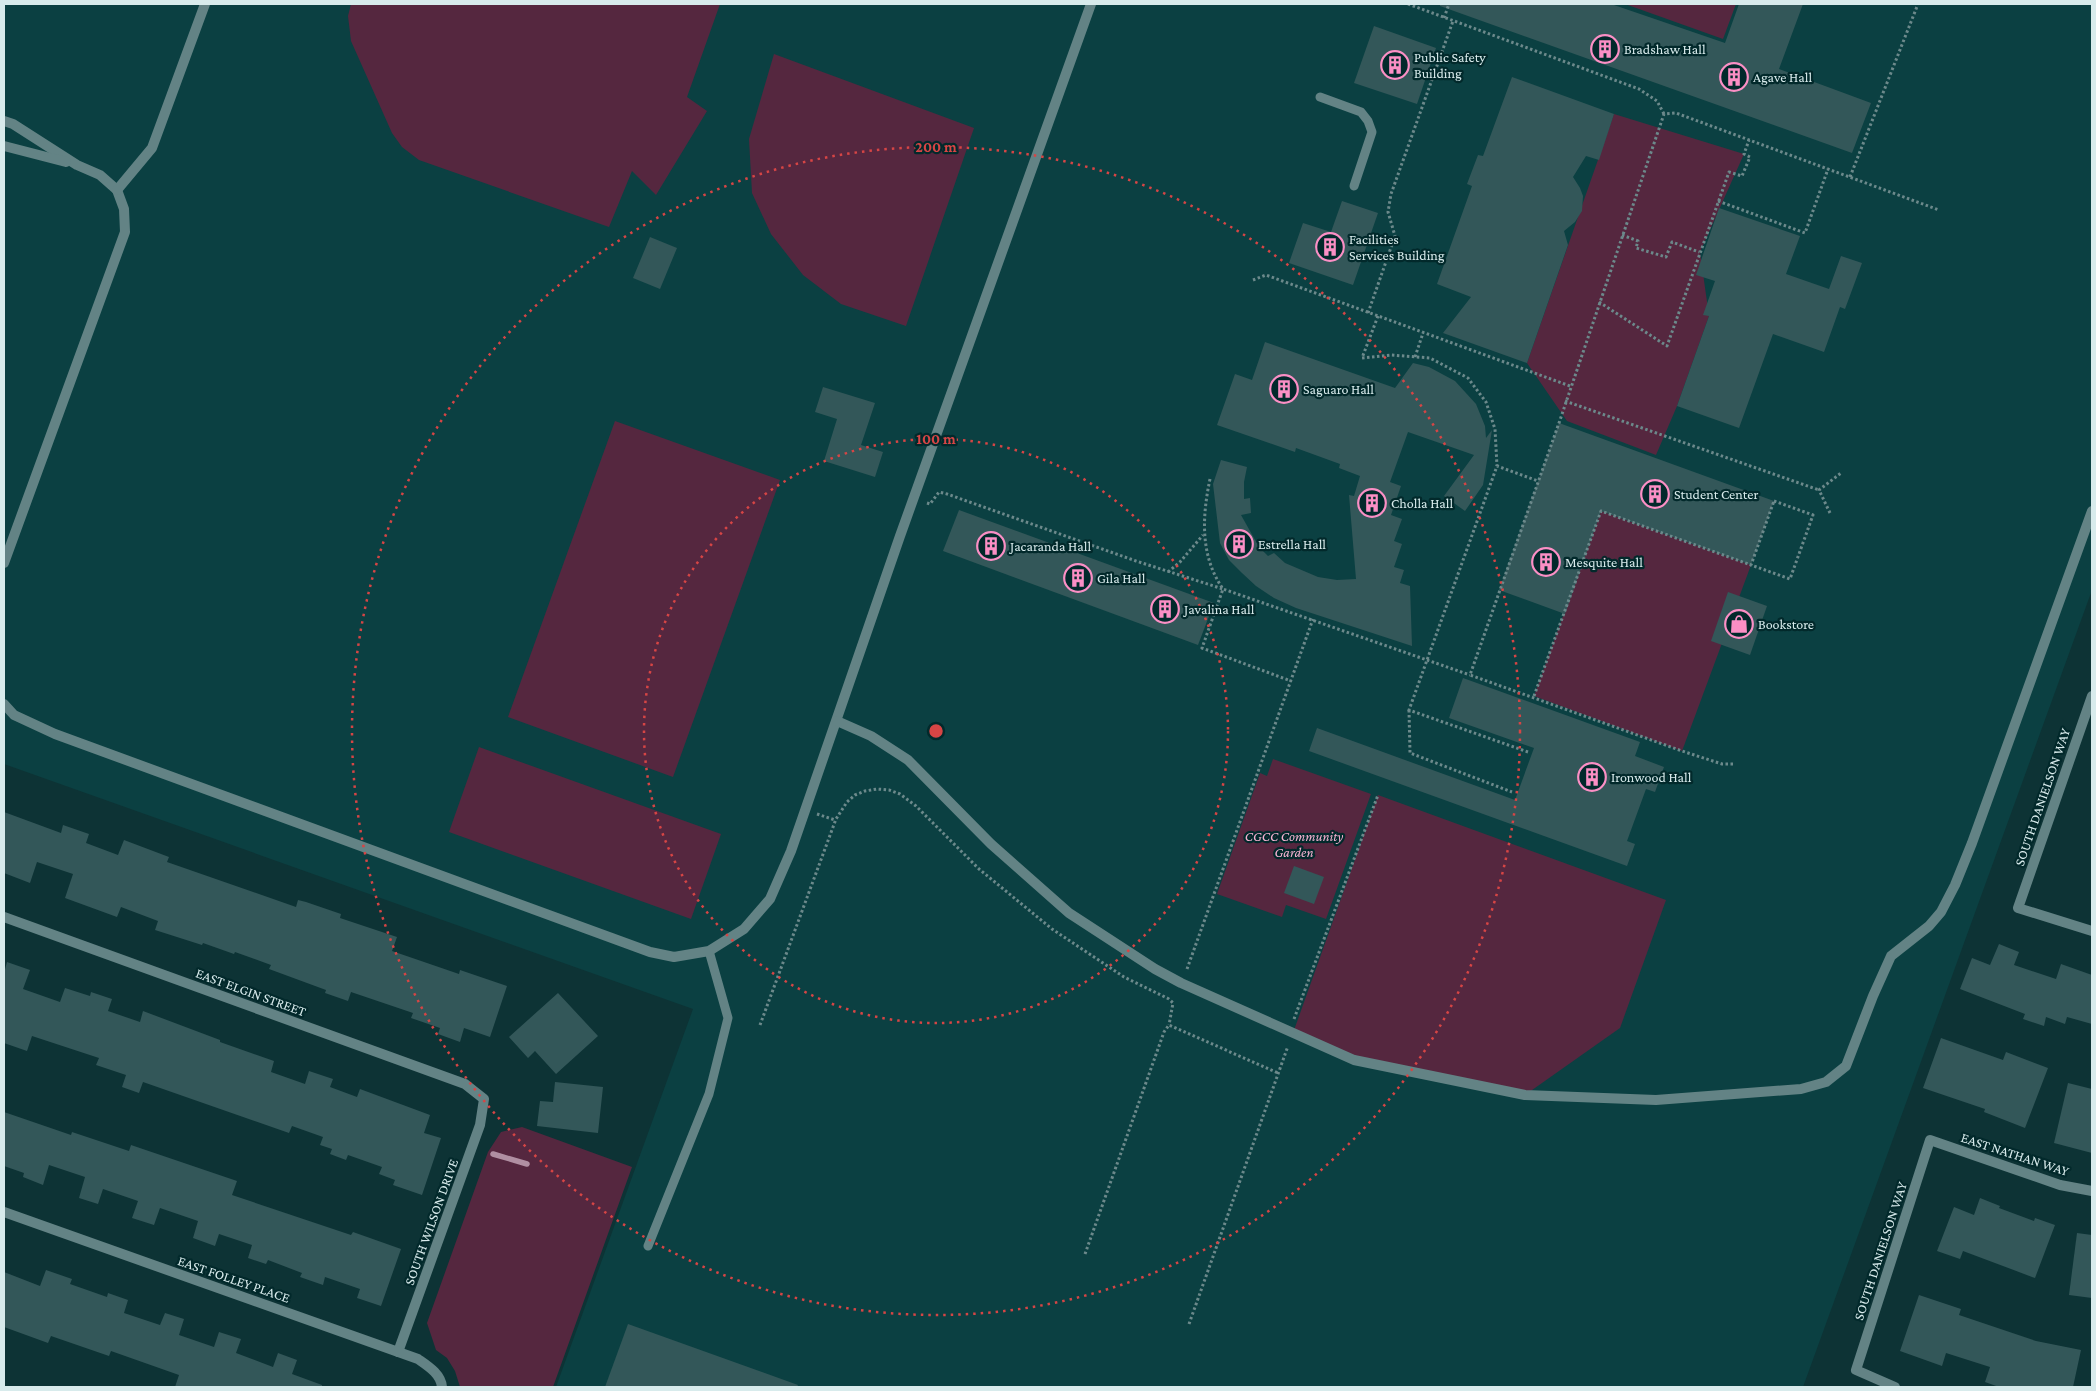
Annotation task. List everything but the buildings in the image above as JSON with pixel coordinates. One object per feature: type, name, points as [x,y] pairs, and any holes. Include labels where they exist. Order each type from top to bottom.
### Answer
[{"type":"street","points":[[117,190],[152,148],[205,4]]},
{"type":"street","points":[[4,704],[14,715],[55,734],[650,952],[674,957],[709,951],[744,929],[770,899],[791,851],[914,498],[1091,4]]},
{"type":"street","points":[[4,121],[13,124],[77,165]]},
{"type":"street","points":[[4,146],[77,165],[100,175],[117,190],[124,209],[126,232],[4,563]]},
{"type":"street","points":[[837,721],[871,736],[908,760],[990,844],[1069,913],[1181,983],[1354,1060],[1528,1096],[1656,1100],[1801,1089],[1826,1082],[1846,1066],[1873,996],[1891,956],[1929,926],[1941,912],[1953,890],[1972,843],[2092,511]]},
{"type":"street","name":"SOUTH DANIELSON WAY","points":[[2092,696],[2018,908],[2092,931]]},
{"type":"street","name":"EAST ELGIN STREET","points":[[4,917],[465,1084],[484,1100]]},
{"type":"street","name":"SOUTH WILSON DRIVE","points":[[398,1352],[480,1125],[484,1100]]},
{"type":"street","name":"SOUTH DANIELSON WAY","points":[[1895,1387],[1856,1370],[1930,1140]]},
{"type":"street","name":"EAST NATHAN WAY","points":[[1930,1140],[2060,1185],[2092,1191]]},
{"type":"street","name":"EAST FOLLEY PLACE","points":[[4,1212],[418,1359],[432,1368],[442,1382],[442,1387]]},
{"type":"lane","points":[[1320,97],[1361,112],[1368,121],[1372,132],[1354,186]]},
{"type":"lane","points":[[648,1246],[709,1094],[728,1018],[709,951]]},
{"type":"path","points":[[1408,4],[1639,89],[1657,101],[1664,114],[1470,675]]},
{"type":"path","points":[[1444,18],[1449,4]]},
{"type":"path","points":[[1850,177],[1918,4]]},
{"type":"path","points":[[1368,313],[1395,236],[1388,212],[1391,194],[1453,21]]},
{"type":"path","points":[[1664,114],[1676,112],[1939,210]]},
{"type":"path","points":[[1599,302],[1667,346],[1729,172],[1742,176],[1750,157],[1744,154],[1749,140]]},
{"type":"path","points":[[1718,201],[1805,233],[1828,169]]},
{"type":"path","points":[[1622,235],[1638,241],[1636,248],[1666,258],[1672,242],[1700,252]]},
{"type":"path","points":[[1252,280],[1266,276],[1570,386]]},
{"type":"path","points":[[1378,316],[1362,358],[1391,355],[1430,358],[1468,378],[1486,402],[1495,429],[1497,466],[1409,710],[1410,754],[1512,792]]},
{"type":"path","points":[[1415,357],[1423,333]]},
{"type":"path","points":[[1565,401],[1819,490],[1830,513]]},
{"type":"path","points":[[1497,466],[1538,481]]},
{"type":"path","points":[[1819,490],[1841,473]]},
{"type":"path","points":[[1210,479],[1204,505],[1203,534],[1217,582],[1222,589]]},
{"type":"path","points":[[914,498],[930,504],[939,492],[947,494],[1168,572],[1313,619],[1534,696],[1690,754],[1722,764],[1733,764]]},
{"type":"path","points":[[1534,696],[1601,511],[1751,565],[1790,579],[1813,515],[1774,501],[1751,565]]},
{"type":"path","points":[[1168,572],[1180,562],[1203,534]]},
{"type":"path","points":[[1222,589],[1202,648],[1290,681]]},
{"type":"path","points":[[1085,1254],[1160,1041],[1168,1025],[1172,1002],[1193,954],[1313,619]]},
{"type":"path","points":[[1409,710],[1528,752]]},
{"type":"path","points":[[760,1025],[836,819],[842,808],[855,795],[877,789],[889,790],[908,799],[979,870],[1052,929],[1124,977],[1172,1002]]},
{"type":"path","points":[[1189,1324],[1292,1033],[1294,1016],[1378,794]]},
{"type":"path","points":[[1168,1025],[1278,1073]]},
{"type":"shaded area","points":[[4,4],[2092,4],[2092,590],[1803,1387],[556,1387],[693,1009],[4,764]]},
{"type":"green space","points":[[351,4],[720,4],[687,97],[707,111],[656,195],[632,171],[609,227],[419,160],[402,147],[392,133],[351,41],[348,16]]},
{"type":"green space","points":[[1625,4],[1736,4],[1723,39]]},
{"type":"green space","points":[[774,54],[974,128],[906,326],[841,304],[803,275],[771,234],[752,193],[749,139]]},
{"type":"green space","points":[[1614,114],[1744,154],[1700,252],[1709,316],[1677,406],[1656,455],[1567,421],[1527,363]]},
{"type":"green space","points":[[615,421],[780,480],[673,777],[508,717]]},
{"type":"green space","points":[[1601,511],[1751,565],[1682,751],[1534,696]]},
{"type":"green space","points":[[479,747],[721,834],[691,919],[449,832]]},
{"type":"green space","name":"CGCC Community Garden","points":[[1273,759],[1371,794],[1326,919],[1286,905],[1282,917],[1217,894],[1260,773],[1267,776]]},
{"type":"green space","points":[[1378,795],[1666,900],[1620,1028],[1525,1095],[1354,1060],[1293,1033]]},
{"type":"green space","points":[[522,1127],[632,1167],[553,1387],[460,1387],[455,1371],[447,1358],[436,1350],[427,1323],[488,1152],[501,1132]]},
{"type":"waterway","points":[[493,1154],[527,1164]]},
{"type":"place","name":"Bradshaw Hall","points":[[1605,49]]},
{"type":"place","name":"Public Safety Building","points":[[1395,65]]},
{"type":"place","name":"Agave Hall","points":[[1734,77]]},
{"type":"place","name":"Facilities Services Building","points":[[1330,247]]},
{"type":"place","name":"Saguaro Hall","points":[[1284,389]]},
{"type":"place","name":"Student Center","points":[[1655,494]]},
{"type":"place","name":"Cholla Hall","points":[[1372,503]]},
{"type":"place","name":"Estrella Hall","points":[[1239,544]]},
{"type":"place","name":"Jacaranda Hall","points":[[991,546]]},
{"type":"place","name":"Mesquite Hall","points":[[1546,562]]},
{"type":"place","name":"Gila Hall","points":[[1078,578]]},
{"type":"place","name":"Javalina Hall","points":[[1165,609]]},
{"type":"place","name":"Bookstore","points":[[1739,624]]},
{"type":"place","name":"Ironwood Hall","points":[[1592,777]]}]
